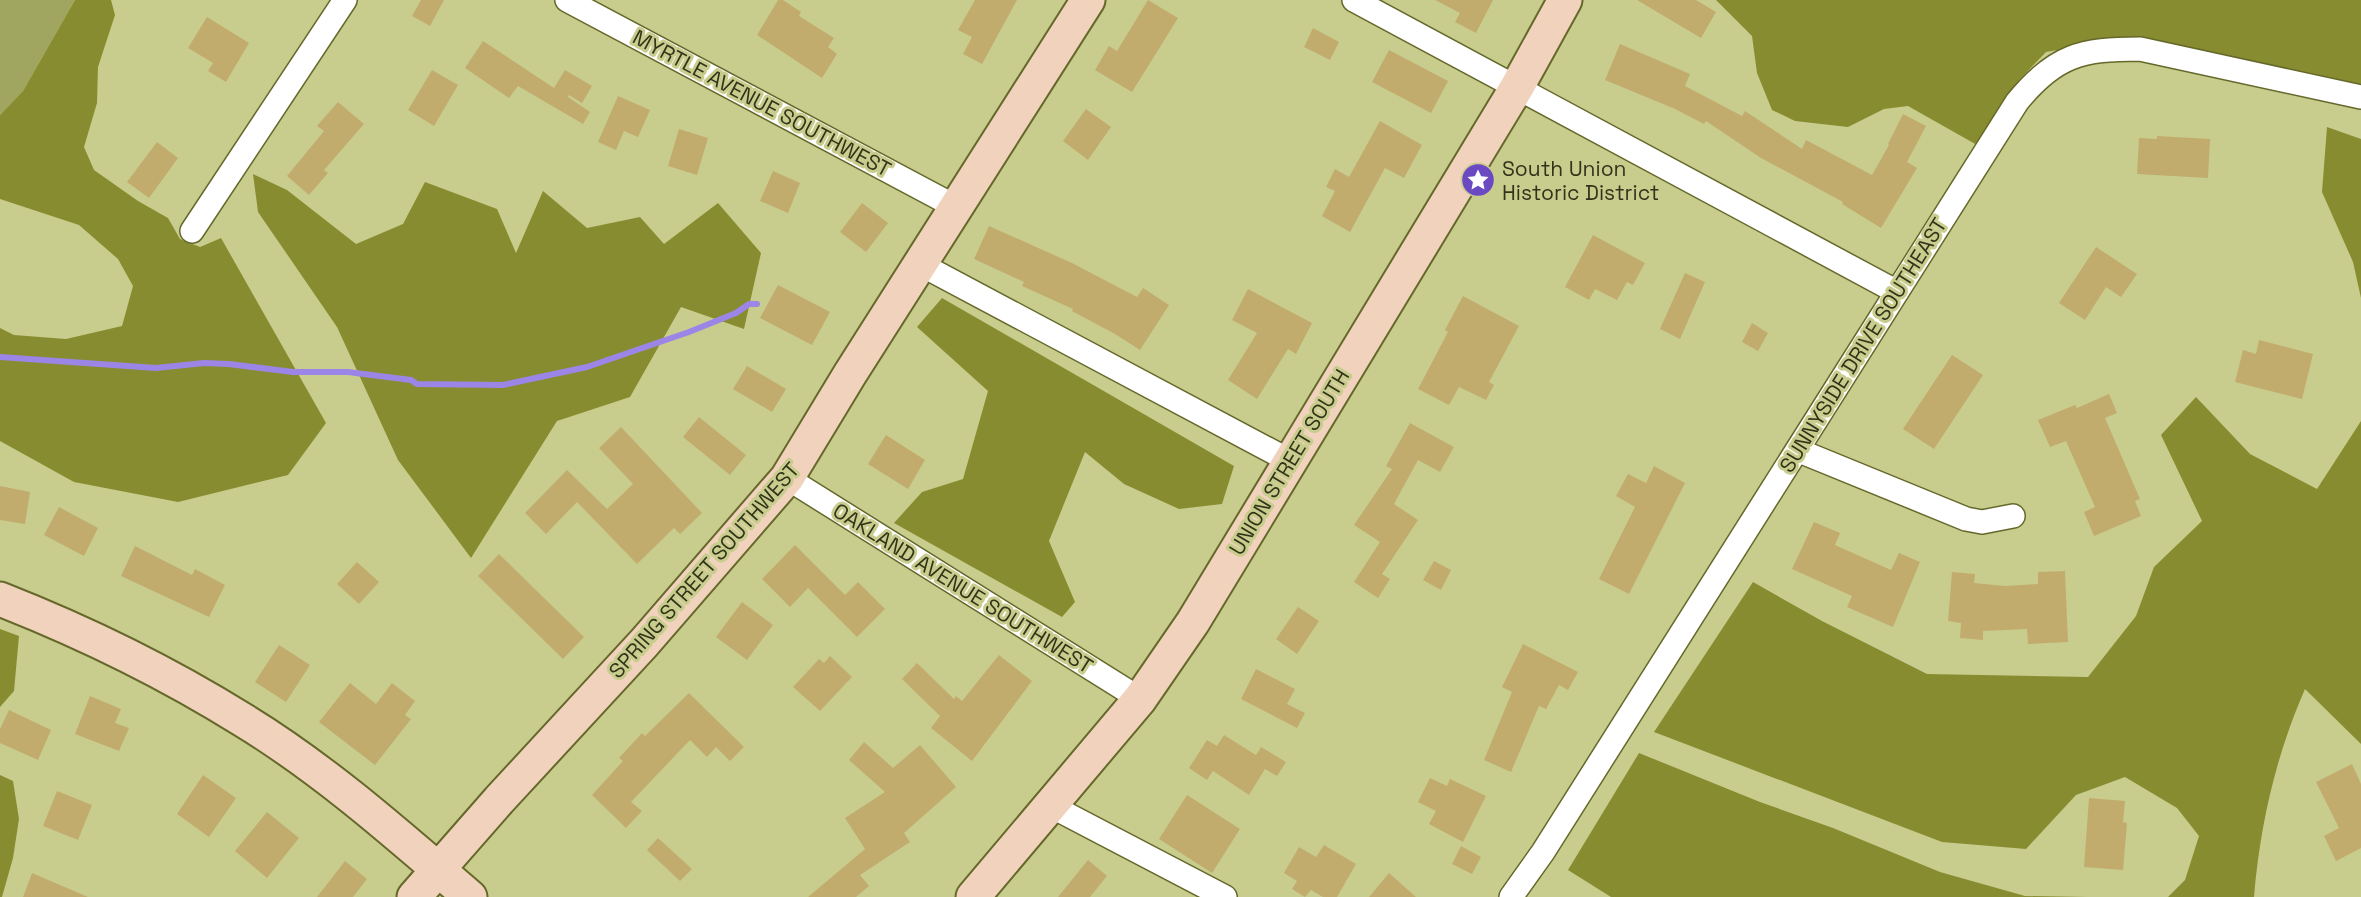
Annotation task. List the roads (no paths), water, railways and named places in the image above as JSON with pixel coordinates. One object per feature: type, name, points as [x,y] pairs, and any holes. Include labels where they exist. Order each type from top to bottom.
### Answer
[{"type":"street","points":[[192,231],[345,0]]},
{"type":"street","name":"MYRTLE AVENUE SOUTHWEST","points":[[568,0],[956,207]]},
{"type":"street","name":"SPRING STREET SOUTHWEST","points":[[414,897],[499,800],[644,643],[787,478],[1088,0]]},
{"type":"street","points":[[1354,0],[1897,292]]},
{"type":"street","name":"UNION STREET SOUTH","points":[[973,897],[1140,699],[1193,622],[1517,88],[1565,0]]},
{"type":"street","name":"SUNNYSIDE DRIVE SOUTHEAST","points":[[1511,897],[1543,852],[2017,102],[2035,80],[2046,70],[2073,56],[2103,49],[2140,49],[2361,97]]},
{"type":"street","points":[[920,264],[1290,461]]},
{"type":"street","points":[[1797,450],[1966,519],[1982,522],[2013,516]]},
{"type":"street","name":"OAKLAND AVENUE SOUTHWEST","points":[[787,478],[1140,699]]},
{"type":"street","points":[[0,599],[139,660],[244,721],[342,789],[470,897]]},
{"type":"street","points":[[1051,806],[1225,897]]},
{"type":"waterway","points":[[0,357],[156,368],[204,363],[229,364],[293,372],[348,372],[411,380],[417,384],[503,385],[587,367],[689,332],[736,313],[749,304],[757,304]]},
{"type":"place","name":"South Union Historic District","points":[[1478,180]]}]
